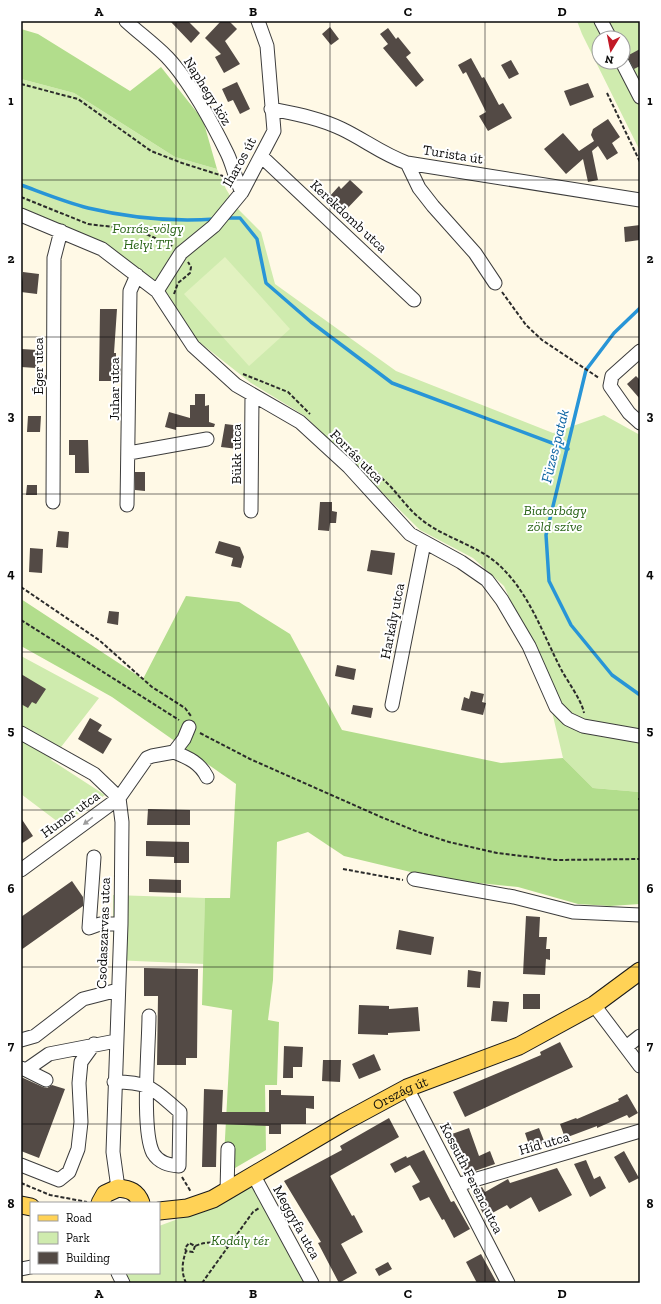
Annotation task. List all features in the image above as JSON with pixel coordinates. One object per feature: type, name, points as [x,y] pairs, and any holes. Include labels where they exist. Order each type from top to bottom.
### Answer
[{"type":"main road","name":"Ország út","points":[[160,1211],[187,1208],[226,1192],[344,1122],[407,1088],[519,1046],[594,1005],[640,971]]},
{"type":"main road","points":[[101,1202],[105,1194],[118,1188],[133,1191],[138,1196],[141,1202]]},
{"type":"street","name":"Naphegy köz","points":[[126,21],[167,58],[181,75],[228,154],[235,180],[242,192]]},
{"type":"street","name":"Iharos út","points":[[157,291],[181,253],[214,226],[242,192],[274,131],[267,46],[258,21]]},
{"type":"street","points":[[626,70],[640,97]]},
{"type":"street","name":"Turista út","points":[[272,109],[308,116],[335,126],[385,154],[407,163],[640,200]]},
{"type":"street","name":"Kerekdomb utca","points":[[261,156],[414,300]]},
{"type":"street","points":[[407,163],[424,194],[475,253],[495,283]]},
{"type":"street","name":"Forrás utca","points":[[21,215],[102,249],[137,275],[157,291],[193,346],[236,386],[300,422],[349,467],[410,534],[461,562],[487,580],[502,600],[529,646],[556,707],[568,719],[583,726],[640,736]]},
{"type":"street","name":"Éger utca","points":[[53,502],[54,258],[61,231]]},
{"type":"street","name":"Juhar utca","points":[[127,505],[129,453],[130,291],[137,275]]},
{"type":"street","points":[[640,351],[612,376],[610,386],[629,413],[640,423]]},
{"type":"street","name":"Bükk utca","points":[[251,511],[252,396]]},
{"type":"street","points":[[129,453],[207,439]]},
{"type":"street","name":"Harkály utca","points":[[392,705],[424,543]]},
{"type":"street","points":[[189,727],[184,739],[174,752],[191,759],[203,768],[207,777]]},
{"type":"street","points":[[21,733],[94,774],[119,798]]},
{"type":"street","name":"Hunor utca","points":[[21,870],[119,798],[147,758],[174,752]]},
{"type":"street","name":"Csodaszarvas utca","points":[[118,1188],[113,1152],[114,1082],[121,924],[122,822],[119,798]]},
{"type":"street","points":[[94,857],[90,928],[100,924],[121,924]]},
{"type":"street","points":[[414,879],[514,897],[573,912],[640,915]]},
{"type":"street","points":[[21,1040],[35,1036],[83,999],[118,990]]},
{"type":"street","points":[[594,1005],[640,1066]]},
{"type":"street","points":[[114,1082],[134,1082],[147,1085],[180,1112],[180,1166],[165,1165],[154,1154],[148,1134],[147,1085],[150,1016]]},
{"type":"street","points":[[626,1047],[640,1036]]},
{"type":"street","points":[[24,1069],[49,1054],[94,1044],[116,1041]]},
{"type":"street","points":[[21,1165],[59,1180],[69,1172],[78,1149],[81,1122],[78,1083],[81,1062],[94,1044]]},
{"type":"street","points":[[24,1069],[46,1080]]},
{"type":"street","name":"Kossuth Ferenc utca","points":[[407,1088],[508,1283]]},
{"type":"street","name":"Híd utca","points":[[457,1185],[640,1131]]},
{"type":"street","points":[[226,1192],[228,1149]]},
{"type":"street","name":"Meggyfa utca","points":[[254,1176],[312,1283]]},
{"type":"street","points":[[118,1274],[123,1283]]},
{"type":"path","points":[[21,84],[78,99],[151,151],[182,163],[235,180]]},
{"type":"path","points":[[607,93],[640,162]]},
{"type":"path","points":[[21,196],[88,224],[127,229],[160,239],[172,245],[181,253]]},
{"type":"path","points":[[495,283],[526,325],[542,340],[591,372]]},
{"type":"path","points":[[21,587],[99,640],[152,687],[185,708],[191,714],[189,727]]},
{"type":"path","points":[[21,620],[189,727],[250,759],[418,832],[448,842],[497,853],[556,860],[640,859]]},
{"type":"path","points":[[343,869],[398,880],[414,879]]},
{"type":"path","points":[[176,1166],[198,1204]]},
{"type":"path","points":[[21,1183],[50,1195],[81,1202]]},
{"type":"path","points":[[202,1283],[253,1212],[268,1202]]},
{"type":"path","points":[[186,1283],[182,1275],[182,1262],[186,1251],[185,1248],[189,1243],[194,1246],[210,1242],[228,1246]]},
{"type":"path","points":[[186,1251],[193,1252],[194,1246]]},
{"type":"green space","points":[[577,21],[640,21],[640,151],[600,70],[631,70],[631,30],[591,30],[591,52]]},
{"type":"green space","points":[[21,29],[38,34],[130,91],[161,67],[203,120],[217,169],[175,157],[74,93],[21,79]]},
{"type":"green space","name":"Biatorbágy zöld szíve","points":[[21,79],[74,93],[175,157],[217,169],[226,189],[239,210],[261,232],[275,284],[396,371],[553,433],[604,415],[640,435],[640,792],[593,788],[563,758],[543,674],[504,586],[473,558],[420,530],[305,416],[251,383],[198,341],[167,293],[160,287],[123,265],[21,215]]},
{"type":"green space","points":[[225,257],[290,329],[249,366],[184,294]]},
{"type":"green space","points":[[186,596],[239,602],[290,634],[342,730],[501,763],[563,758],[593,788],[640,792],[640,904],[610,906],[578,904],[518,887],[440,879],[344,856],[308,832],[277,842],[273,980],[268,1020],[279,1022],[277,1085],[265,1085],[266,1150],[223,1175],[232,1010],[202,1005],[205,898],[230,898],[236,784],[112,697],[21,646],[21,599],[143,679]]},
{"type":"green space","points":[[21,656],[99,698],[51,760],[105,795],[62,825],[21,794]]},
{"type":"green space","points":[[113,895],[205,898],[204,964],[113,960]]},
{"type":"green space","name":"Kodály tér","points":[[254,1176],[312,1283],[123,1283],[118,1274],[160,1274],[160,1226],[186,1216]]},
{"type":"building","points":[[170,21],[188,21],[200,33],[191,43]]},
{"type":"building","points":[[221,21],[229,21],[237,29],[225,41],[240,64],[224,73],[215,57],[221,54],[205,38]]},
{"type":"building","points":[[330,27],[339,39],[331,45],[322,34]]},
{"type":"building","points":[[388,28],[396,39],[398,37],[411,53],[406,57],[424,80],[416,87],[383,48],[388,44],[380,34]]},
{"type":"building","points":[[640,49],[640,66],[634,69],[631,63],[631,54]]},
{"type":"building","points":[[471,58],[482,78],[484,77],[499,105],[503,103],[512,118],[488,131],[479,116],[486,112],[466,72],[463,74],[458,65]]},
{"type":"building","points":[[511,60],[519,74],[509,79],[501,65]]},
{"type":"building","points":[[237,82],[250,109],[240,114],[233,100],[228,102],[222,89]]},
{"type":"building","points":[[588,83],[594,97],[570,106],[564,91]]},
{"type":"building","points":[[608,119],[620,137],[612,143],[618,153],[607,160],[598,146],[592,151],[598,180],[588,182],[583,159],[566,174],[544,149],[563,133],[579,151],[594,141],[591,135],[593,129]]},
{"type":"building","points":[[350,180],[363,192],[342,214],[330,202],[332,200],[329,197],[339,186],[341,189]]},
{"type":"building","points":[[640,225],[640,240],[625,242],[624,227]]},
{"type":"building","points":[[23,272],[39,274],[37,294],[21,292]]},
{"type":"building","points":[[100,309],[117,309],[114,353],[116,353],[116,368],[121,368],[120,381],[99,381]]},
{"type":"building","points":[[21,349],[38,350],[36,368],[21,367]]},
{"type":"building","points":[[36,375],[46,375],[45,386],[36,386]]},
{"type":"building","points":[[636,376],[640,380],[640,399],[627,384]]},
{"type":"building","points":[[195,394],[205,394],[205,406],[209,405],[209,422],[215,424],[214,427],[176,427],[176,430],[165,427],[169,412],[190,418],[190,405],[195,405]]},
{"type":"building","points":[[28,416],[41,416],[40,432],[27,432]]},
{"type":"building","points":[[225,424],[241,426],[238,449],[221,447]]},
{"type":"building","points":[[69,440],[88,440],[89,473],[75,473],[75,455],[69,455]]},
{"type":"building","points":[[135,472],[145,472],[145,491],[135,490]]},
{"type":"building","points":[[27,485],[37,485],[37,495],[26,495]]},
{"type":"building","points":[[320,502],[332,502],[332,511],[337,512],[336,523],[330,523],[329,531],[318,530]]},
{"type":"building","points":[[58,531],[69,532],[68,548],[56,547]]},
{"type":"building","points":[[219,541],[240,547],[244,557],[241,568],[231,566],[233,558],[215,553]]},
{"type":"building","points":[[30,548],[43,549],[42,573],[29,572]]},
{"type":"building","points":[[371,550],[395,553],[392,575],[367,571]]},
{"type":"building","points":[[109,611],[119,612],[118,625],[107,623]]},
{"type":"building","points":[[337,665],[356,669],[354,680],[335,676]]},
{"type":"building","points":[[21,674],[46,689],[36,704],[32,702],[28,708],[21,704]]},
{"type":"building","points":[[471,691],[484,694],[482,702],[486,703],[483,715],[461,710],[464,697],[469,699]]},
{"type":"building","points":[[353,705],[373,708],[371,718],[351,714]]},
{"type":"building","points":[[90,718],[102,725],[98,731],[112,739],[103,754],[78,739]]},
{"type":"building","points":[[148,809],[190,810],[190,825],[147,825]]},
{"type":"building","points":[[21,818],[33,836],[21,844]]},
{"type":"building","points":[[146,841],[189,842],[189,863],[174,863],[174,857],[146,856]]},
{"type":"building","points":[[149,879],[181,880],[181,893],[149,892]]},
{"type":"building","points":[[72,881],[83,897],[83,906],[21,950],[21,917]]},
{"type":"building","points":[[526,916],[540,917],[539,937],[547,937],[546,949],[550,949],[550,960],[546,959],[545,975],[523,974]]},
{"type":"building","points":[[399,930],[434,937],[431,955],[396,949]]},
{"type":"building","points":[[144,968],[198,969],[197,1058],[186,1058],[186,1065],[157,1065],[158,996],[144,996]]},
{"type":"building","points":[[468,970],[481,972],[480,988],[467,987]]},
{"type":"building","points":[[523,994],[540,994],[540,1009],[523,1009]]},
{"type":"building","points":[[493,1001],[509,1002],[507,1022],[491,1021]]},
{"type":"building","points":[[359,1005],[389,1006],[389,1009],[418,1007],[420,1031],[388,1033],[388,1035],[358,1034]]},
{"type":"building","points":[[560,1042],[573,1067],[465,1117],[453,1092],[541,1055],[540,1052]]},
{"type":"building","points":[[284,1046],[303,1047],[302,1067],[293,1067],[293,1078],[283,1078]]},
{"type":"building","points":[[374,1054],[381,1070],[359,1079],[352,1064]]},
{"type":"building","points":[[323,1060],[341,1060],[340,1082],[322,1081]]},
{"type":"building","points":[[21,1077],[43,1087],[47,1088],[52,1085],[65,1089],[39,1158],[21,1151]]},
{"type":"building","points":[[204,1089],[223,1090],[222,1112],[269,1112],[269,1090],[281,1090],[281,1095],[314,1096],[314,1109],[306,1108],[306,1124],[281,1124],[281,1134],[269,1134],[269,1126],[217,1124],[216,1167],[202,1167]]},
{"type":"building","points":[[627,1094],[638,1113],[629,1118],[627,1115],[597,1128],[597,1126],[565,1138],[560,1124],[576,1118],[577,1119],[619,1101],[618,1099]]},
{"type":"building","points":[[389,1118],[399,1137],[330,1176],[352,1216],[354,1215],[363,1232],[341,1244],[357,1273],[339,1283],[318,1243],[321,1242],[284,1181],[342,1150],[340,1146]]},
{"type":"building","points":[[469,1128],[479,1156],[490,1151],[495,1164],[466,1174],[452,1134]]},
{"type":"building","points":[[539,1128],[545,1143],[530,1148],[525,1133]]},
{"type":"building","points":[[424,1150],[451,1202],[454,1201],[470,1229],[454,1238],[444,1219],[442,1220],[429,1197],[420,1201],[412,1186],[420,1182],[410,1165],[395,1173],[390,1164],[406,1156],[407,1158]]},
{"type":"building","points":[[624,1151],[639,1178],[629,1183],[614,1157]]},
{"type":"building","points":[[586,1160],[594,1179],[600,1176],[606,1188],[590,1197],[574,1164]]},
{"type":"building","points":[[557,1168],[572,1195],[539,1212],[531,1197],[510,1209],[507,1205],[485,1217],[472,1193],[482,1187],[485,1192],[508,1179],[510,1183]]},
{"type":"building","points":[[481,1254],[497,1283],[477,1283],[466,1262]]},
{"type":"building","points":[[388,1262],[392,1269],[379,1276],[375,1269]]},
{"type":"waterway","points":[[21,185],[79,206],[120,214],[183,220],[215,219]]},
{"type":"waterway","points":[[229,218],[240,218],[257,239],[266,283],[311,322],[392,383],[568,449]]},
{"type":"waterway","name":"Füzes-patak","points":[[640,308],[614,333],[586,370],[546,535],[549,581],[571,625],[612,675],[640,695]]},
{"type":"park label","name":"Forrás-völgy Helyi TT","points":[[148,236]]}]
